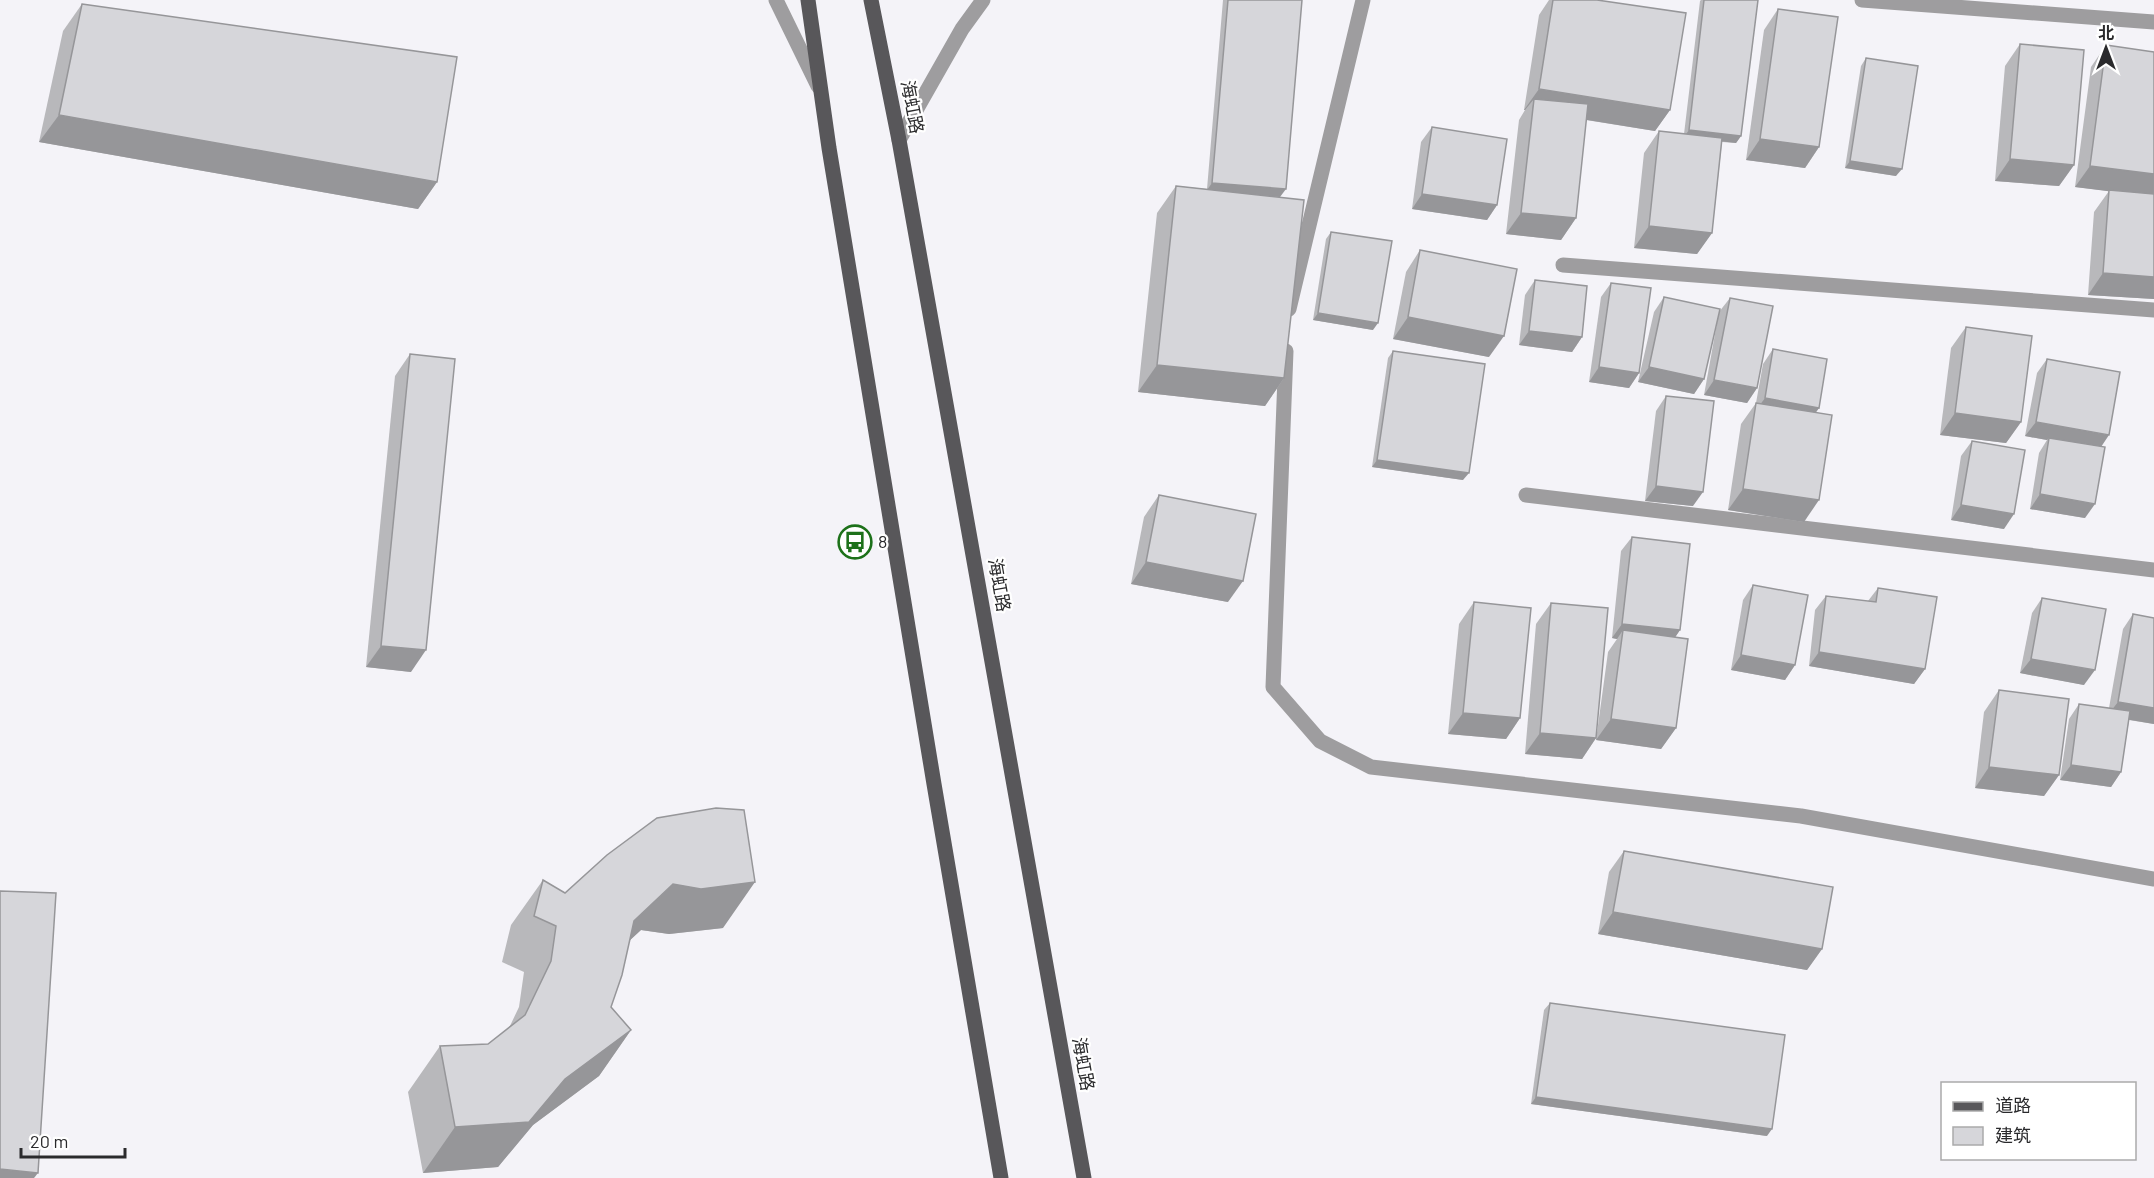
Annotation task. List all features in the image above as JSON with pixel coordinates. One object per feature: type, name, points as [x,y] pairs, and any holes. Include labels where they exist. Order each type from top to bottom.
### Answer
[{"type":"main road","points":[[808,0],[932,773],[1001,1178]]},
{"type":"main road","name":"海虹路","points":[[872,0],[899,140],[1083,1178]]},
{"type":"street","points":[[776,0],[821,91]]},
{"type":"street","points":[[899,140],[962,29],[983,0]]},
{"type":"street","points":[[1363,0],[1287,325],[1273,687],[1320,741],[1371,767],[1801,816],[2154,879]]},
{"type":"street","points":[[1862,0],[2154,22]]},
{"type":"street","points":[[1563,265],[2154,310]]},
{"type":"street","points":[[1526,495],[2154,570]]},
{"type":"building","points":[[1228,0],[1302,0],[1286,189],[1212,183]]},
{"type":"building","points":[[1553,0],[1597,0],[1686,13],[1670,110],[1539,89]]},
{"type":"building","points":[[1704,0],[1758,0],[1741,136],[1689,130]]},
{"type":"building","points":[[82,4],[457,57],[437,182],[59,115]]},
{"type":"building","points":[[1778,9],[1838,17],[1819,147],[1760,139]]},
{"type":"building","points":[[2020,44],[2084,50],[2074,165],[2010,159]]},
{"type":"building","points":[[2106,45],[2154,52],[2154,174],[2090,166]]},
{"type":"building","points":[[1866,58],[1918,66],[1902,169],[1850,161]]},
{"type":"building","points":[[1534,99],[1588,104],[1576,218],[1521,213]]},
{"type":"building","points":[[1432,127],[1507,139],[1497,205],[1422,194]]},
{"type":"building","points":[[1659,131],[1722,138],[1712,233],[1649,226]]},
{"type":"building","points":[[1176,186],[1304,200],[1284,378],[1157,365]]},
{"type":"building","points":[[2109,190],[2154,194],[2154,277],[2103,273]]},
{"type":"building","points":[[1331,232],[1392,241],[1378,323],[1318,313]]},
{"type":"building","points":[[1420,250],[1517,269],[1504,336],[1408,317]]},
{"type":"building","points":[[1535,280],[1587,286],[1582,337],[1529,331]]},
{"type":"building","points":[[1611,283],[1651,288],[1639,373],[1599,367]]},
{"type":"building","points":[[1664,297],[1720,309],[1704,379],[1649,367]]},
{"type":"building","points":[[1730,298],[1773,306],[1757,388],[1714,380]]},
{"type":"building","points":[[1966,327],[2032,336],[2021,422],[1955,413]]},
{"type":"building","points":[[1773,349],[1827,359],[1819,408],[1765,398]]},
{"type":"building","points":[[1393,351],[1485,364],[1469,473],[1377,460]]},
{"type":"building","points":[[410,354],[455,359],[426,650],[381,646]]},
{"type":"building","points":[[2047,359],[2120,372],[2109,435],[2036,422]]},
{"type":"building","points":[[1666,396],[1714,401],[1703,492],[1656,486]]},
{"type":"building","points":[[1756,403],[1832,415],[1819,500],[1743,489]]},
{"type":"building","points":[[2049,438],[2105,447],[2095,504],[2040,494]]},
{"type":"building","points":[[1972,441],[2025,450],[2014,514],[1961,505]]},
{"type":"building","points":[[1159,495],[1256,514],[1243,581],[1146,562]]},
{"type":"building","points":[[1632,537],[1690,544],[1680,630],[1622,624]]},
{"type":"building","points":[[1753,585],[1808,595],[1795,665],[1741,655]]},
{"type":"building","points":[[1878,588],[1937,597],[1925,669],[1819,652],[1826,596],[1876,602]]},
{"type":"building","points":[[2042,598],[2106,609],[2095,670],[2031,659]]},
{"type":"building","points":[[1474,602],[1531,608],[1520,718],[1463,713]]},
{"type":"building","points":[[1551,603],[1608,608],[1596,738],[1540,733]]},
{"type":"building","points":[[2133,614],[2154,618],[2154,708],[2118,702]]},
{"type":"building","points":[[1623,630],[1688,639],[1676,728],[1611,719]]},
{"type":"building","points":[[1999,690],[2069,699],[2059,775],[1989,767]]},
{"type":"building","points":[[2079,704],[2130,711],[2121,772],[2071,765]]},
{"type":"building","points":[[716,808],[744,810],[755,882],[701,889],[673,884],[634,921],[622,975],[611,1007],[631,1030],[565,1079],[529,1122],[455,1127],[440,1046],[488,1044],[525,1015],[551,961],[556,926],[534,916],[543,880],[565,893],[607,855],[657,818]]},
{"type":"building","points":[[1624,851],[1833,887],[1822,949],[1613,912]]},
{"type":"building","points":[[0,891],[56,893],[38,1173],[0,1169]]},
{"type":"building","points":[[1550,1003],[1785,1035],[1772,1129],[1536,1097]]},
{"type":"place","name":"8","points":[[855,542]]}]
